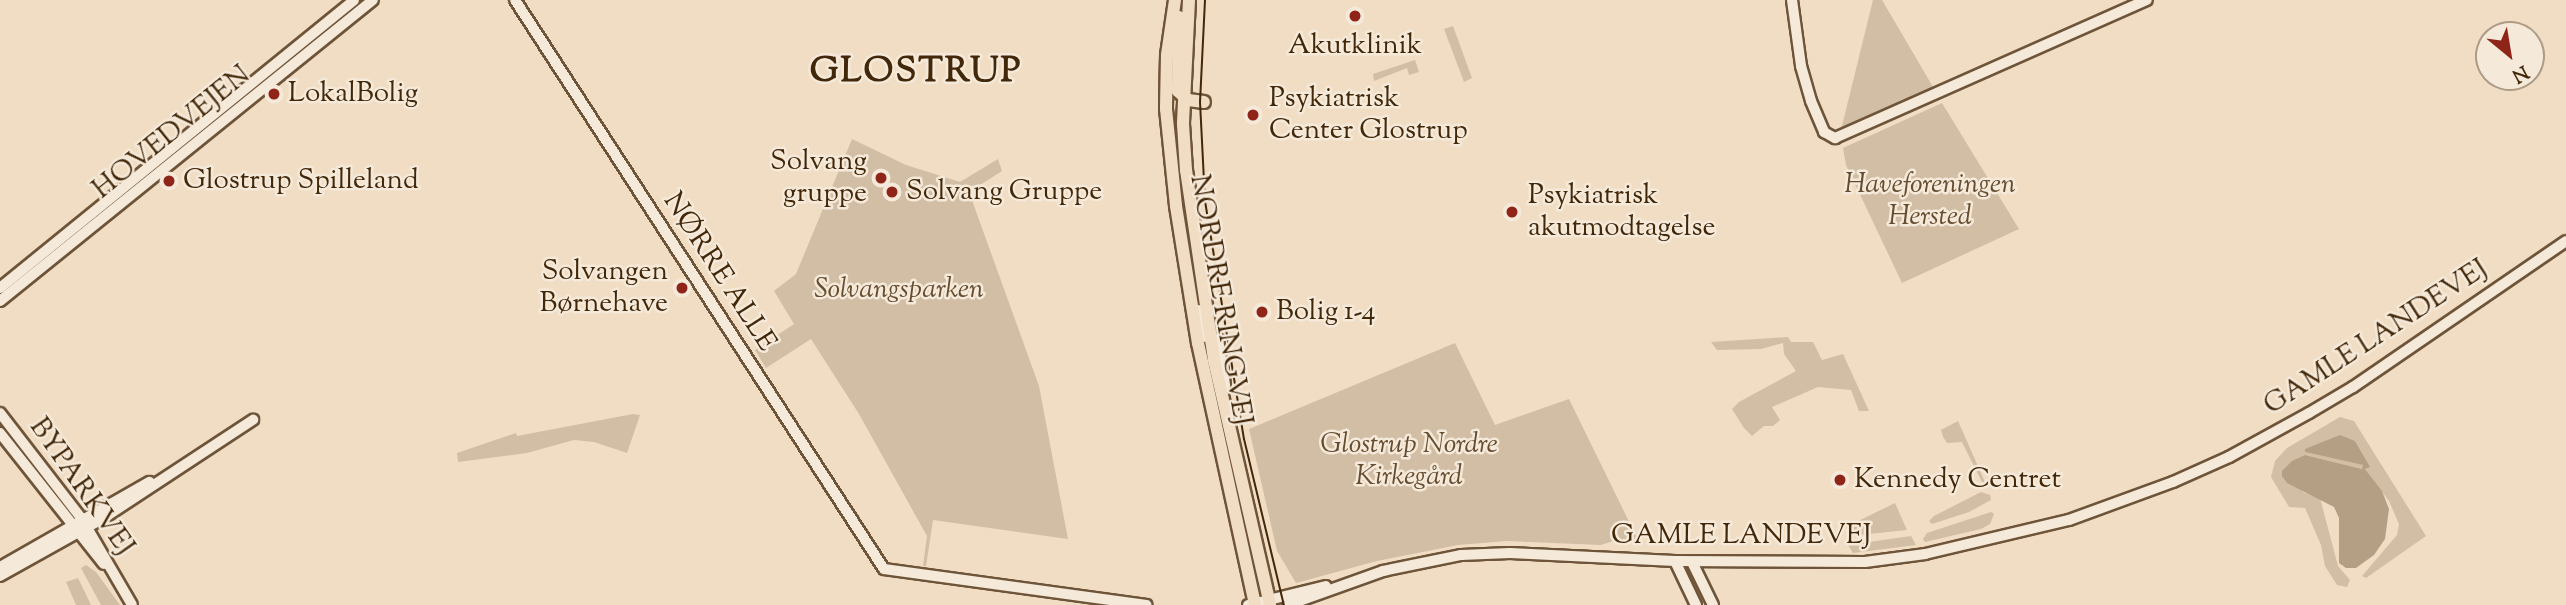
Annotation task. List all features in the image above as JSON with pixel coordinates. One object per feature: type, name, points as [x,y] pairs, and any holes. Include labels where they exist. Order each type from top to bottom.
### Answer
[{"type":"main road","name":"HOVEDVEJEN","points":[[0,288],[354,0]]},
{"type":"main road","name":"HOVEDVEJEN","points":[[0,301],[373,0]]},
{"type":"main road","points":[[1176,0],[1178,91],[1184,98],[1204,102],[1194,106],[1190,116],[1191,204]]},
{"type":"main road","name":"NORDRE RINGVEJ","points":[[1176,0],[1168,46],[1166,109],[1188,281],[1213,417],[1237,519],[1261,603]]},
{"type":"main road","name":"NORDRE RINGVEJ","points":[[1189,0],[1184,150],[1215,339],[1214,360],[1261,603]]},
{"type":"main road","points":[[201,139],[251,93],[252,83]]},
{"type":"main road","points":[[1188,281],[1204,336],[1215,339]]},
{"type":"street","name":"NØRRE ALLE","points":[[515,0],[884,569],[1147,605]]},
{"type":"street","points":[[1792,0],[1801,66],[1819,124],[1829,137],[1843,137],[2147,0]]},
{"type":"street","name":"GAMLE LANDEVEJ","points":[[1261,603],[1410,564],[1483,553],[1692,562],[1852,563],[1925,554],[2069,520],[2123,501],[2229,457],[2318,408],[2372,375],[2566,241]]},
{"type":"street","name":"BYPARKVEJ","points":[[0,413],[124,588],[132,605]]},
{"type":"street","points":[[0,576],[253,420]]},
{"type":"street","name":"BYPARKVEJ","points":[[0,433],[80,526]]},
{"type":"street","points":[[0,567],[80,526]]},
{"type":"street","points":[[1675,561],[1696,605]]},
{"type":"street","points":[[1692,562],[1713,605]]},
{"type":"street","name":"GAMLE LANDEVEJ","points":[[1288,605],[1344,583]]},
{"type":"green space","points":[[1873,0],[1882,0],[1933,87],[1841,130]]},
{"type":"green space","points":[[1453,26],[1472,78],[1464,82],[1444,29]]},
{"type":"green space","points":[[1415,60],[1419,72],[1409,75],[1407,68],[1374,81],[1373,74]]},
{"type":"green space","name":"Haveforeningen Hersted","points":[[1942,103],[2019,229],[1902,283],[1846,165],[1843,148]]},
{"type":"green space","name":"Solvangsparken","points":[[852,139],[906,165],[960,182],[998,159],[1002,171],[969,192],[1039,386],[1068,539],[933,520],[926,566],[923,566],[927,536],[859,414],[811,339],[766,368],[755,350],[794,324],[774,291],[796,274]]},
{"type":"green space","points":[[1788,337],[1791,342],[1813,342],[1822,360],[1843,354],[1869,411],[1859,411],[1851,390],[1818,387],[1772,407],[1780,420],[1773,426],[1764,426],[1752,436],[1732,409],[1739,402],[1796,371],[1784,354],[1783,343],[1761,349],[1717,350],[1711,342]]},
{"type":"green space","name":"Glostrup Nordre Kirkegård","points":[[1455,343],[1495,425],[1569,399],[1639,542],[1613,541],[1601,545],[1507,541],[1458,545],[1377,561],[1296,583],[1277,551],[1249,429]]},
{"type":"green space","points":[[633,414],[640,415],[627,453],[594,442],[574,440],[527,453],[458,462],[457,453],[516,433],[517,436]]},
{"type":"green space","points":[[2340,417],[2354,421],[2426,536],[2366,578],[2362,576],[2397,535],[2399,524],[2389,501],[2365,469],[2369,466],[2355,441],[2306,452],[2364,465],[2362,469],[2305,455],[2303,492],[2320,498],[2338,566],[2350,580],[2347,587],[2337,585],[2325,566],[2321,545],[2305,508],[2289,507],[2271,477],[2275,461],[2287,448]]},
{"type":"green space","points":[[1958,421],[1985,482],[1983,484],[1962,442],[1947,443],[1943,437],[1941,430]]},
{"type":"green space","points":[[1981,492],[1990,495],[1991,500],[1969,512],[1932,524],[1929,521],[1934,516]]},
{"type":"green space","points":[[1895,503],[1907,530],[1850,536],[1846,527]]},
{"type":"green space","points":[[1991,512],[1994,514],[1990,524],[1981,529],[1925,542],[1923,539],[1927,533]]},
{"type":"green space","points":[[1911,536],[1916,545],[1853,553],[1848,545]]},
{"type":"green space","points":[[86,565],[96,572],[120,605],[101,605],[81,568]]},
{"type":"green space","points":[[78,578],[91,605],[76,605],[66,582]]},
{"type":"shaded area","points":[[2340,435],[2355,441],[2370,467],[2365,469],[2382,491],[2389,509],[2385,539],[2374,555],[2356,568],[2346,568],[2339,563],[2339,518],[2334,507],[2287,483],[2282,476],[2282,471],[2292,461],[2305,455],[2362,469],[2363,465],[2305,452],[2305,449]]},
{"type":"tram line","points":[[1205,0],[1200,102],[1205,201],[1244,439],[1284,605]]},
{"type":"place","name":"Akutklinik","points":[[1355,16]]},
{"type":"place","name":"LokalBolig","points":[[274,94]]},
{"type":"place","name":"Psykiatrisk Center Glostrup","points":[[1253,115]]},
{"type":"place","name":"Solvang gruppe","points":[[881,178]]},
{"type":"place","name":"Glostrup Spilleland","points":[[169,181]]},
{"type":"place","name":"Solvang Gruppe","points":[[892,192]]},
{"type":"place","name":"Psykiatrisk akutmodtagelse","points":[[1512,212]]},
{"type":"place","name":"Solvangen Børnehave","points":[[682,288]]},
{"type":"place","name":"Bolig 1-4","points":[[1262,312]]},
{"type":"place","name":"Kennedy Centret","points":[[1840,480]]},
{"type":"district","name":"GLOSTRUP","points":[[916,73]]}]
